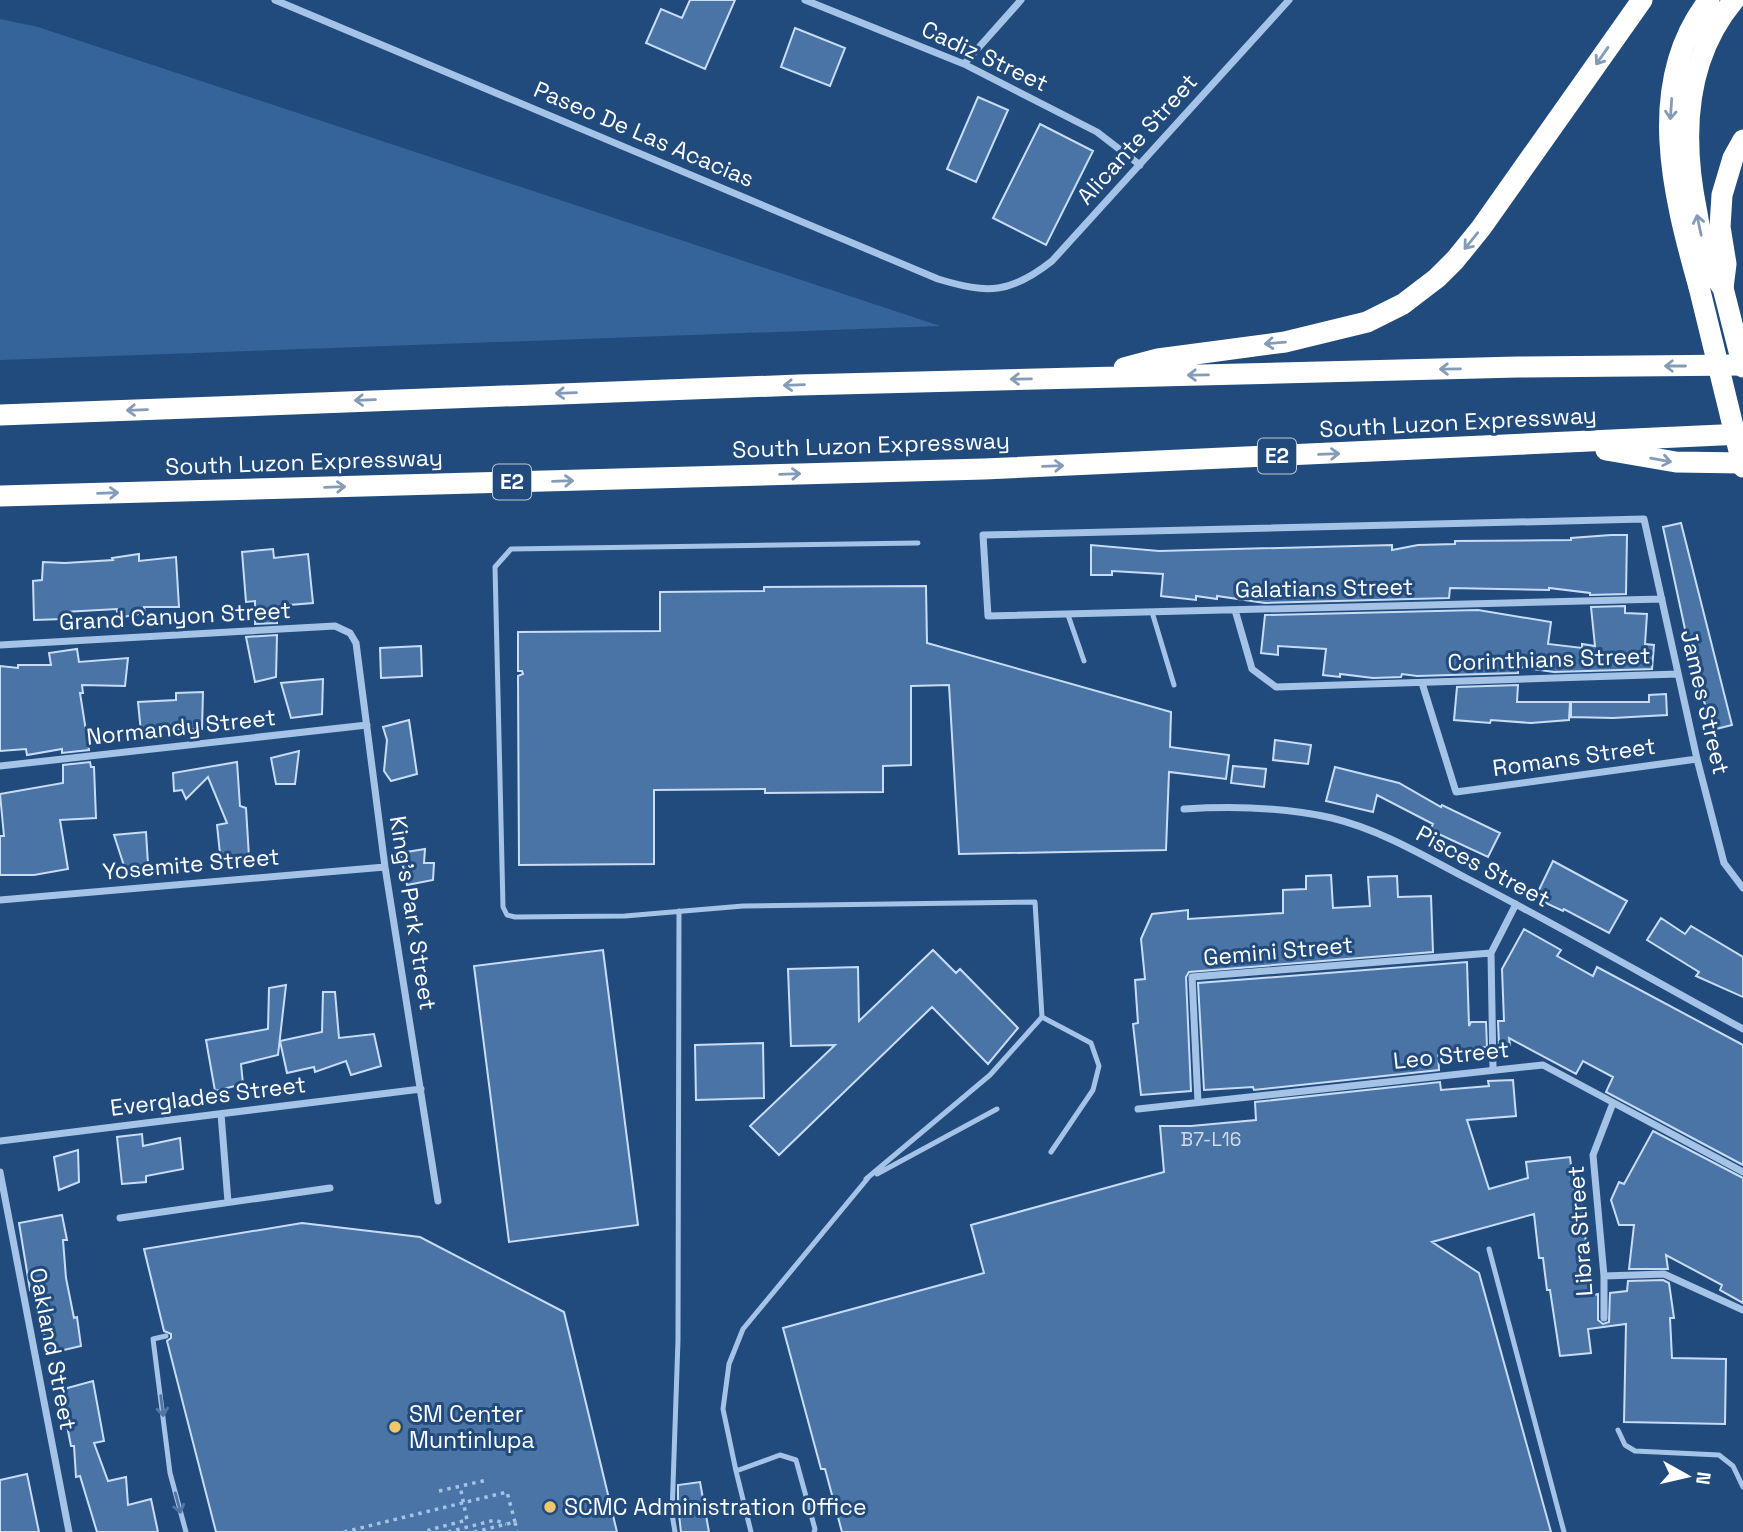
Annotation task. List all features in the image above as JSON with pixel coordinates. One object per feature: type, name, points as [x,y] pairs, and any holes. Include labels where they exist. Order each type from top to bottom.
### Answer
[{"type":"highway","points":[[1089,378],[1158,359],[1285,342],[1367,322],[1403,304],[1437,278],[1481,228],[1642,0]]},
{"type":"highway","points":[[1570,443],[1676,462],[1743,465],[1683,233],[1673,179],[1669,134],[1675,73],[1692,27],[1709,0]]},
{"type":"highway","points":[[0,415],[771,386],[1518,367],[1743,366],[1723,288],[1709,266],[1706,255],[1692,188],[1687,128],[1689,102],[1699,64],[1720,18],[1734,0]]},
{"type":"highway","points":[[1723,288],[1726,264],[1720,211],[1733,158],[1743,140]]},
{"type":"highway","name":"South Luzon Expressway","points":[[0,496],[971,469],[1743,434]]},
{"type":"street","name":"Cadiz Street","points":[[805,0],[964,64],[1097,132],[1140,165]]},
{"type":"street","points":[[964,64],[1021,0]]},
{"type":"street","name":"Alicante Street","points":[[1001,288],[1031,278],[1052,261],[1289,0]]},
{"type":"street","name":"Paseo De Las Acacias","points":[[278,1],[938,279],[971,289],[1001,288]]},
{"type":"street","name":"James Street","points":[[988,616],[983,535],[1644,519],[1697,760],[1724,863],[1743,888]]},
{"type":"street","name":"Galatians Street","points":[[988,616],[1662,599]]},
{"type":"street","name":"Corinthians Street","points":[[1235,610],[1252,669],[1276,687],[1678,674]]},
{"type":"street","name":"Grand Canyon Street","points":[[0,645],[335,626],[350,633]]},
{"type":"street","name":"King's Park Street","points":[[350,633],[356,643],[385,867],[438,1201]]},
{"type":"street","name":"Romans Street","points":[[1422,683],[1456,792],[1697,760]]},
{"type":"street","name":"Normandy Street","points":[[0,766],[366,726]]},
{"type":"street","name":"Pisces Street","points":[[1184,809],[1231,807],[1295,812],[1332,818],[1373,830],[1516,904],[1743,1029]]},
{"type":"street","name":"Yosemite Street","points":[[0,900],[385,867]]},
{"type":"street","points":[[1493,1069],[1491,953],[1516,904]]},
{"type":"street","name":"Gemini Street","points":[[1198,1102],[1192,977],[1491,953]]},
{"type":"street","name":"Leo Street","points":[[1138,1109],[1543,1065],[1743,1172]]},
{"type":"street","name":"Everglades Street","points":[[0,1141],[421,1089]]},
{"type":"street","name":"Libra Street","points":[[1604,1318],[1604,1276],[1593,1155],[1613,1103]]},
{"type":"street","points":[[221,1114],[228,1202]]},
{"type":"street","name":"Oakland Street","points":[[0,1172],[69,1532]]},
{"type":"street","points":[[120,1218],[330,1188]]},
{"type":"street","points":[[1604,1276],[1664,1274],[1743,1310]]},
{"type":"lane","points":[[751,1532],[723,1409],[729,1364],[743,1329],[866,1180],[990,1074],[1041,1017],[1035,902],[743,906],[625,916],[507,915],[503,907],[495,567],[511,549],[918,543]]},
{"type":"lane","points":[[1152,612],[1174,685]]},
{"type":"lane","points":[[1068,615],[1084,661]]},
{"type":"lane","points":[[675,1532],[672,1514],[678,1340],[679,911]]},
{"type":"lane","points":[[1041,1017],[1091,1044],[1099,1066],[1094,1090],[1051,1152]]},
{"type":"lane","points":[[866,1180],[997,1109]]},
{"type":"lane","points":[[1489,1249],[1564,1532]]},
{"type":"lane","points":[[166,1336],[153,1339],[170,1473],[186,1532]]},
{"type":"lane","points":[[1618,1430],[1625,1445],[1635,1451],[1719,1455],[1733,1466],[1743,1487]]},
{"type":"lane","points":[[736,1471],[780,1455],[796,1460],[814,1532]]},
{"type":"path","points":[[439,1491],[487,1480]]},
{"type":"path","points":[[430,1532],[429,1530],[467,1520],[460,1486]]},
{"type":"path","points":[[344,1532],[507,1492],[517,1532]]},
{"type":"path","points":[[448,1532],[495,1520],[506,1524]]},
{"type":"path","points":[[474,1532],[515,1522]]},
{"type":"shaded area","points":[[0,19],[38,27],[940,326],[0,360]]},
{"type":"building","points":[[690,0],[735,0],[705,69],[646,43],[661,9],[682,18]]},
{"type":"building","points":[[795,28],[845,48],[830,86],[781,67]]},
{"type":"building","points":[[978,97],[1008,110],[976,182],[947,169]]},
{"type":"building","points":[[1040,124],[1093,151],[1046,245],[993,218]]},
{"type":"building","points":[[1681,523],[1732,725],[1712,730],[1688,643],[1663,527]]},
{"type":"building","points":[[1627,535],[1626,594],[1590,595],[1549,588],[1450,588],[1449,598],[1265,603],[1217,596],[1217,599],[1196,596],[1196,600],[1161,596],[1163,574],[1112,571],[1112,575],[1091,575],[1091,545],[1159,551],[1392,545],[1392,550],[1418,545],[1455,544],[1455,541],[1571,540]]},
{"type":"building","points":[[273,549],[274,558],[308,554],[313,603],[277,606],[277,623],[255,624],[255,601],[246,602],[242,552]]},
{"type":"building","points":[[139,554],[139,561],[176,557],[179,607],[144,607],[145,613],[117,618],[117,609],[64,612],[64,619],[34,620],[33,581],[42,580],[43,562],[113,560],[112,558]]},
{"type":"building","points":[[926,586],[927,643],[1171,712],[1170,747],[1229,755],[1226,779],[1169,772],[1166,850],[959,854],[949,685],[911,686],[911,765],[883,766],[883,792],[654,790],[654,864],[519,865],[518,676],[523,674],[518,671],[518,632],[660,631],[660,592],[764,591],[764,587]]},
{"type":"building","points":[[1625,606],[1625,613],[1647,614],[1645,644],[1654,645],[1652,669],[1554,672],[1518,667],[1518,673],[1417,676],[1402,674],[1401,677],[1373,678],[1340,674],[1340,677],[1323,675],[1326,649],[1278,646],[1278,655],[1261,653],[1265,615],[1478,610],[1551,622],[1548,644],[1582,648],[1582,644],[1595,646],[1591,607]]},
{"type":"building","points":[[277,635],[276,677],[255,682],[246,637]]},
{"type":"building","points":[[421,646],[422,676],[381,678],[380,648]]},
{"type":"building","points":[[77,649],[79,662],[128,658],[125,686],[82,685],[83,693],[80,693],[89,750],[62,753],[62,749],[27,755],[26,749],[0,751],[0,666],[18,668],[18,665],[51,665],[49,653]]},
{"type":"building","points":[[323,679],[322,714],[291,718],[281,683]]},
{"type":"building","points":[[1518,685],[1517,702],[1570,702],[1569,720],[1531,723],[1491,720],[1490,723],[1454,720],[1457,687]]},
{"type":"building","points":[[203,692],[202,729],[178,729],[178,726],[141,732],[138,702],[176,700],[176,693]]},
{"type":"building","points":[[1666,694],[1667,715],[1571,717],[1571,702],[1649,702],[1649,695]]},
{"type":"building","points":[[409,720],[417,774],[391,781],[384,771],[387,740],[383,727]]},
{"type":"building","points":[[1275,740],[1311,745],[1308,764],[1273,760]]},
{"type":"building","points":[[299,751],[295,784],[276,784],[271,758]]},
{"type":"building","points":[[90,762],[91,767],[94,767],[96,818],[60,820],[68,869],[34,875],[0,875],[0,836],[4,836],[0,794],[63,783],[63,765]]},
{"type":"building","points":[[237,762],[240,806],[246,808],[249,857],[221,863],[217,825],[227,823],[208,777],[186,799],[182,790],[174,791],[173,773]]},
{"type":"building","points":[[1233,766],[1266,769],[1264,787],[1231,783]]},
{"type":"building","points":[[1335,767],[1399,783],[1441,807],[1442,805],[1500,833],[1488,857],[1430,830],[1433,824],[1377,795],[1373,812],[1326,801]]},
{"type":"building","points":[[146,832],[148,864],[127,875],[114,835]]},
{"type":"building","points":[[425,849],[424,863],[434,863],[433,880],[407,885],[400,853]]},
{"type":"building","points":[[1553,861],[1627,901],[1609,933],[1564,909],[1563,911],[1535,898]]},
{"type":"building","points":[[1331,875],[1333,908],[1370,906],[1368,877],[1397,876],[1398,897],[1431,896],[1433,952],[1189,972],[1186,977],[1191,1091],[1141,1095],[1133,1024],[1138,1023],[1135,980],[1145,979],[1141,939],[1152,914],[1188,910],[1188,919],[1283,913],[1283,890],[1306,889],[1306,876]]},
{"type":"building","points":[[1661,918],[1685,934],[1691,926],[1743,957],[1743,997],[1696,976],[1699,972],[1647,940]]},
{"type":"building","points":[[1524,929],[1561,950],[1557,956],[1593,976],[1597,967],[1743,1045],[1743,1165],[1606,1092],[1613,1077],[1583,1061],[1576,1074],[1509,1038],[1510,1045],[1499,1046],[1498,1021],[1504,1021],[1502,969]]},
{"type":"building","points":[[603,950],[638,1225],[509,1242],[474,966]]},
{"type":"building","points":[[933,950],[956,973],[960,969],[1018,1028],[988,1064],[932,1007],[779,1155],[750,1126],[835,1045],[791,1046],[788,969],[858,967],[859,1021]]},
{"type":"building","points":[[1467,962],[1469,1026],[1471,1022],[1486,1022],[1487,1047],[1438,1051],[1439,1070],[1254,1090],[1253,1087],[1204,1090],[1198,983]]},
{"type":"building","points":[[286,985],[278,1055],[241,1064],[243,1084],[215,1091],[206,1040],[268,1029],[269,988]]},
{"type":"building","points":[[323,992],[335,992],[339,1038],[374,1034],[381,1066],[351,1075],[346,1061],[315,1072],[314,1067],[287,1073],[280,1041],[322,1032]]},
{"type":"building","points":[[763,1043],[764,1098],[696,1100],[695,1045]]},
{"type":"building","points":[[1513,1080],[1516,1116],[1467,1120],[1489,1189],[1528,1178],[1526,1162],[1570,1157],[1574,1191],[1580,1190],[1591,1287],[1594,1295],[1598,1294],[1598,1320],[1603,1324],[1609,1322],[1610,1293],[1627,1291],[1628,1281],[1663,1280],[1669,1283],[1674,1318],[1670,1318],[1672,1358],[1726,1359],[1725,1424],[1624,1422],[1626,1324],[1588,1329],[1591,1353],[1560,1356],[1550,1290],[1547,1290],[1543,1258],[1539,1258],[1534,1214],[1432,1242],[1479,1273],[1551,1532],[842,1532],[825,1469],[821,1469],[783,1328],[984,1273],[971,1225],[1164,1172],[1160,1126],[1256,1120],[1255,1102],[1440,1082],[1441,1090],[1489,1086],[1488,1081]]},
{"type":"building","points":[[1653,1131],[1743,1178],[1743,1303],[1720,1290],[1722,1285],[1666,1255],[1668,1269],[1629,1269],[1634,1225],[1619,1225],[1611,1200],[1619,1182],[1624,1184]]},
{"type":"building","points":[[142,1134],[143,1146],[180,1138],[183,1169],[146,1176],[146,1182],[122,1184],[117,1137]]},
{"type":"building","points":[[78,1150],[79,1182],[59,1190],[54,1157]]},
{"type":"building","points":[[62,1215],[67,1240],[63,1240],[66,1278],[74,1318],[77,1317],[81,1346],[51,1353],[41,1326],[46,1325],[33,1289],[30,1290],[19,1223]]},
{"type":"building","name":"SM Center Muntinlupa","points":[[302,1223],[420,1237],[564,1312],[617,1532],[216,1532],[167,1341],[171,1334],[164,1331],[144,1249]]},
{"type":"building","points":[[93,1381],[104,1441],[94,1443],[108,1481],[126,1477],[128,1505],[151,1499],[158,1532],[97,1532],[80,1476],[76,1477],[74,1446],[71,1446],[60,1390]]},
{"type":"building","points":[[27,1474],[39,1532],[0,1532],[0,1480]]},
{"type":"building","points":[[700,1482],[709,1532],[681,1532],[678,1485]]},
{"type":"place","name":"SM Center Muntinlupa","points":[[395,1427]]},
{"type":"place","name":"SCMC Administration Office","points":[[550,1507]]}]
